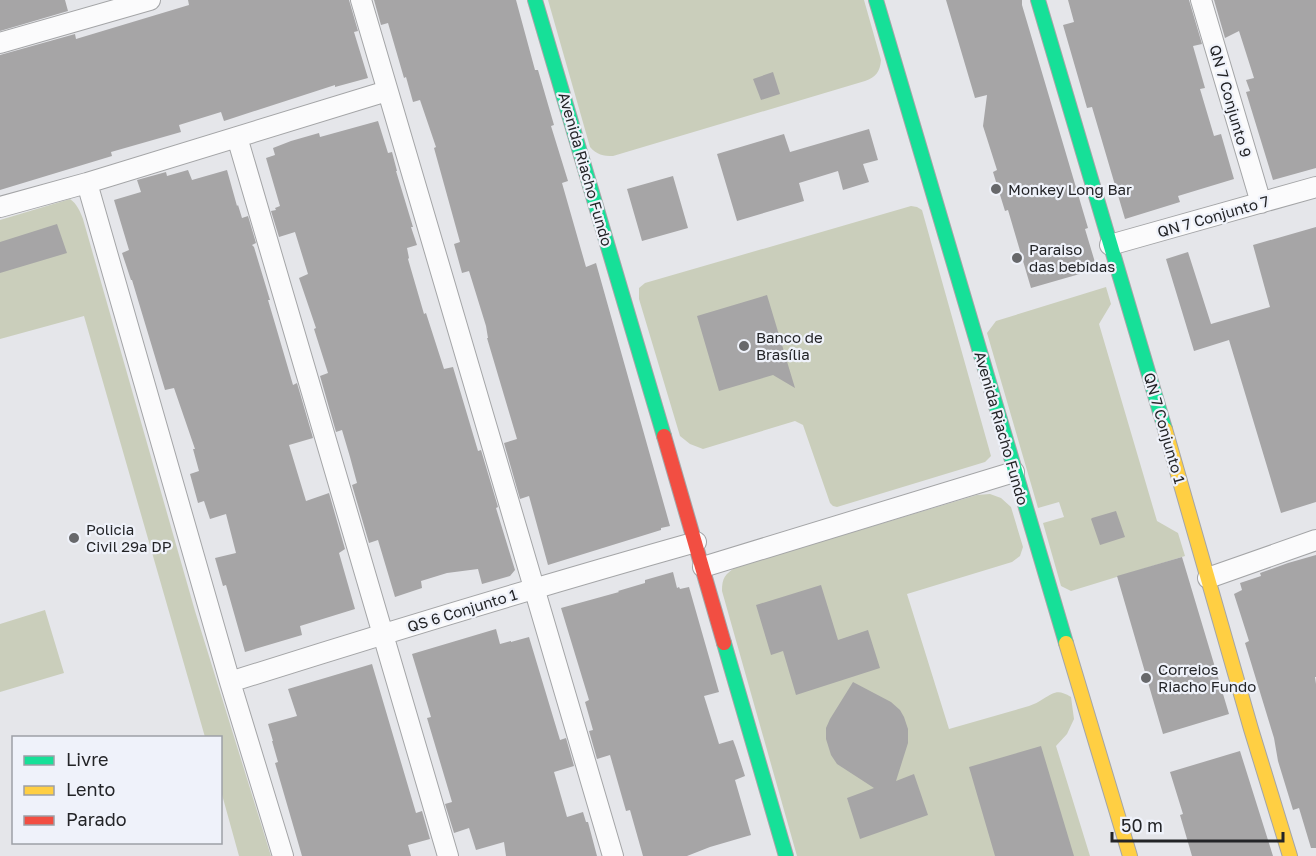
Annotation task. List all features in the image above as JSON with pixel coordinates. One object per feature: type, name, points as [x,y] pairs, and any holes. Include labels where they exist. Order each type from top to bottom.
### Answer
[{"type":"street","points":[[0,43],[150,0]]},
{"type":"street","points":[[361,0],[613,856]]},
{"type":"street","name":"Avenida Riacho Fundo","points":[[535,0],[696,542],[786,856]]},
{"type":"street","name":"Avenida Riacho Fundo","points":[[876,0],[1014,472],[1130,856]]},
{"type":"street","name":"QN 7 Conjunto 1","points":[[1038,0],[1290,856]]},
{"type":"street","name":"QN 7 Conjunto 9","points":[[1201,0],[1261,203]]},
{"type":"street","points":[[0,207],[87,183],[387,91]]},
{"type":"street","points":[[237,137],[448,856]]},
{"type":"street","points":[[87,183],[230,682],[283,856]]},
{"type":"street","name":"QN 7 Conjunto 7","points":[[1110,245],[1316,186]]},
{"type":"street","points":[[703,567],[1014,472]]},
{"type":"street","points":[[1208,578],[1316,540]]},
{"type":"street","name":"QS 6 Conjunto 1","points":[[230,682],[382,633],[696,542]]},
{"type":"green space","points":[[548,0],[864,0],[881,60],[877,74],[865,81],[613,156],[603,155],[590,147]]},
{"type":"green space","points":[[70,199],[75,203],[83,219],[195,611],[271,856],[239,856],[222,795],[222,736],[205,736],[84,316],[0,339],[0,220]]},
{"type":"green space","points":[[911,206],[922,210],[991,456],[985,462],[837,507],[830,503],[803,425],[795,421],[703,449],[690,444],[680,436],[639,299],[639,288],[645,283]]},
{"type":"green space","points":[[1106,287],[1111,304],[1099,324],[1157,521],[1178,533],[1185,556],[1071,591],[1061,586],[1043,523],[1064,517],[1059,502],[1038,508],[987,333],[996,321]]},
{"type":"green space","points":[[990,494],[1001,498],[1011,507],[1023,547],[1020,556],[1012,562],[907,594],[949,729],[1029,706],[1057,692],[1071,697],[1074,719],[1067,734],[1056,746],[1090,856],[797,856],[722,591],[725,577],[736,567],[977,495]]},
{"type":"green space","points":[[45,610],[64,673],[0,692],[0,624]]},
{"type":"building","points":[[0,0],[65,0],[68,11],[0,31]]},
{"type":"building","points":[[188,0],[349,0],[358,31],[354,32],[368,78],[335,87],[335,85],[224,121],[221,112],[179,125],[181,132],[111,152],[112,156],[0,190],[0,55],[75,34],[76,39],[189,5]]},
{"type":"building","points":[[374,0],[516,0],[535,70],[538,70],[554,125],[551,126],[568,181],[562,183],[586,267],[596,263],[670,526],[548,565],[529,496],[520,499],[504,443],[517,439],[469,271],[462,273],[454,244],[460,242],[434,148],[436,147],[420,100],[413,102],[388,23],[381,25]]},
{"type":"building","points":[[946,0],[1022,0],[1088,228],[1085,229],[1097,269],[1031,288],[1008,210],[1005,211],[993,172],[997,170],[983,126],[987,95],[975,98]]},
{"type":"building","points":[[1068,0],[1189,0],[1202,44],[1193,46],[1205,88],[1200,89],[1214,136],[1221,134],[1234,179],[1178,196],[1180,202],[1125,219],[1092,107],[1087,108],[1063,25],[1074,22]]},
{"type":"building","points":[[1214,0],[1316,0],[1316,168],[1273,180],[1246,92],[1250,91],[1246,80],[1254,78],[1239,31],[1225,38]]},
{"type":"building","points":[[773,72],[780,94],[761,100],[753,79]]},
{"type":"building","points":[[378,121],[388,153],[392,152],[413,227],[411,227],[417,245],[407,248],[408,259],[424,314],[426,313],[444,369],[453,367],[478,451],[481,450],[515,570],[510,576],[482,584],[478,569],[447,573],[421,581],[422,588],[395,597],[378,540],[369,543],[352,485],[357,483],[350,457],[342,430],[336,432],[320,376],[328,373],[299,278],[308,274],[295,232],[279,237],[271,211],[280,206],[266,158],[275,155],[273,148],[291,141],[319,133],[320,137]]},
{"type":"building","points":[[869,129],[878,160],[863,164],[869,182],[843,190],[838,171],[799,183],[804,201],[737,221],[717,154],[784,134],[790,152]]},
{"type":"building","points":[[188,170],[192,180],[227,170],[242,218],[248,216],[256,243],[252,245],[270,300],[268,300],[293,385],[297,383],[313,438],[289,445],[306,501],[329,493],[345,549],[339,553],[355,609],[300,626],[302,635],[245,652],[226,585],[223,586],[215,558],[236,553],[226,514],[210,519],[204,501],[198,503],[190,474],[199,471],[193,449],[195,449],[174,388],[165,390],[122,253],[129,250],[114,200],[141,192],[137,180],[166,172],[167,176]]},
{"type":"building","points":[[673,176],[688,228],[642,241],[627,189]]},
{"type":"building","points":[[57,224],[67,253],[0,273],[0,242]]},
{"type":"building","points":[[1316,227],[1316,502],[1281,513],[1229,340],[1194,351],[1166,259],[1188,252],[1211,324],[1270,307],[1253,245]]},
{"type":"building","name":"Banco de Brasília","points":[[767,295],[795,388],[773,375],[719,391],[697,316]]},
{"type":"building","points":[[1116,511],[1125,537],[1100,545],[1091,519]]},
{"type":"building","points":[[1316,555],[1316,848],[1311,848],[1299,808],[1293,810],[1278,761],[1274,738],[1245,643],[1249,641],[1234,594],[1242,590],[1240,583],[1261,576],[1260,573]]},
{"type":"building","points":[[1182,557],[1229,714],[1163,734],[1117,576]]},
{"type":"building","points":[[673,572],[677,588],[689,587],[719,692],[704,696],[719,744],[733,740],[736,748],[745,776],[735,780],[751,835],[687,856],[643,856],[630,810],[626,811],[610,755],[597,759],[589,731],[593,730],[585,702],[589,700],[561,608],[619,592],[645,583],[645,580]]},
{"type":"building","points":[[821,585],[838,640],[868,630],[880,668],[796,695],[783,651],[771,655],[756,605]]},
{"type":"building","points":[[496,629],[500,644],[529,637],[560,740],[566,738],[574,766],[554,772],[567,817],[583,812],[597,856],[506,856],[504,842],[476,850],[469,828],[454,833],[445,804],[452,802],[427,718],[431,717],[412,654]]},
{"type":"building","points":[[372,664],[416,813],[422,811],[430,839],[408,845],[411,856],[302,856],[275,763],[278,762],[268,724],[297,716],[288,689]]},
{"type":"building","points":[[853,682],[891,702],[904,717],[908,729],[908,743],[896,781],[914,774],[928,815],[860,839],[847,798],[874,788],[837,764],[831,755],[826,739],[826,728],[830,719]]},
{"type":"building","points":[[1041,746],[1074,856],[995,856],[969,767]]},
{"type":"building","points":[[1240,751],[1273,856],[1192,856],[1180,815],[1183,814],[1170,772]]},
{"type":"traffic: fast","points":[[535,0],[664,436]]},
{"type":"traffic: fast","points":[[876,0],[1066,643]]},
{"type":"traffic: fast","points":[[1038,0],[1165,429]]},
{"type":"traffic: fast","points":[[724,643],[786,856]]},
{"type":"traffic: slow","points":[[1165,429],[1290,856]]},
{"type":"traffic: slow","points":[[1066,643],[1130,856]]},
{"type":"traffic: jam","points":[[664,436],[724,643]]},
{"type":"place","name":"Monkey Long Bar","points":[[996,189]]},
{"type":"place","name":"Paraiso das bebidas","points":[[1017,258]]},
{"type":"place","name":"Banco de Brasília","points":[[744,346]]},
{"type":"place","name":"Policia Civil 29a DP","points":[[74,538]]},
{"type":"place","name":"Correios Riacho Fundo","points":[[1146,678]]}]
